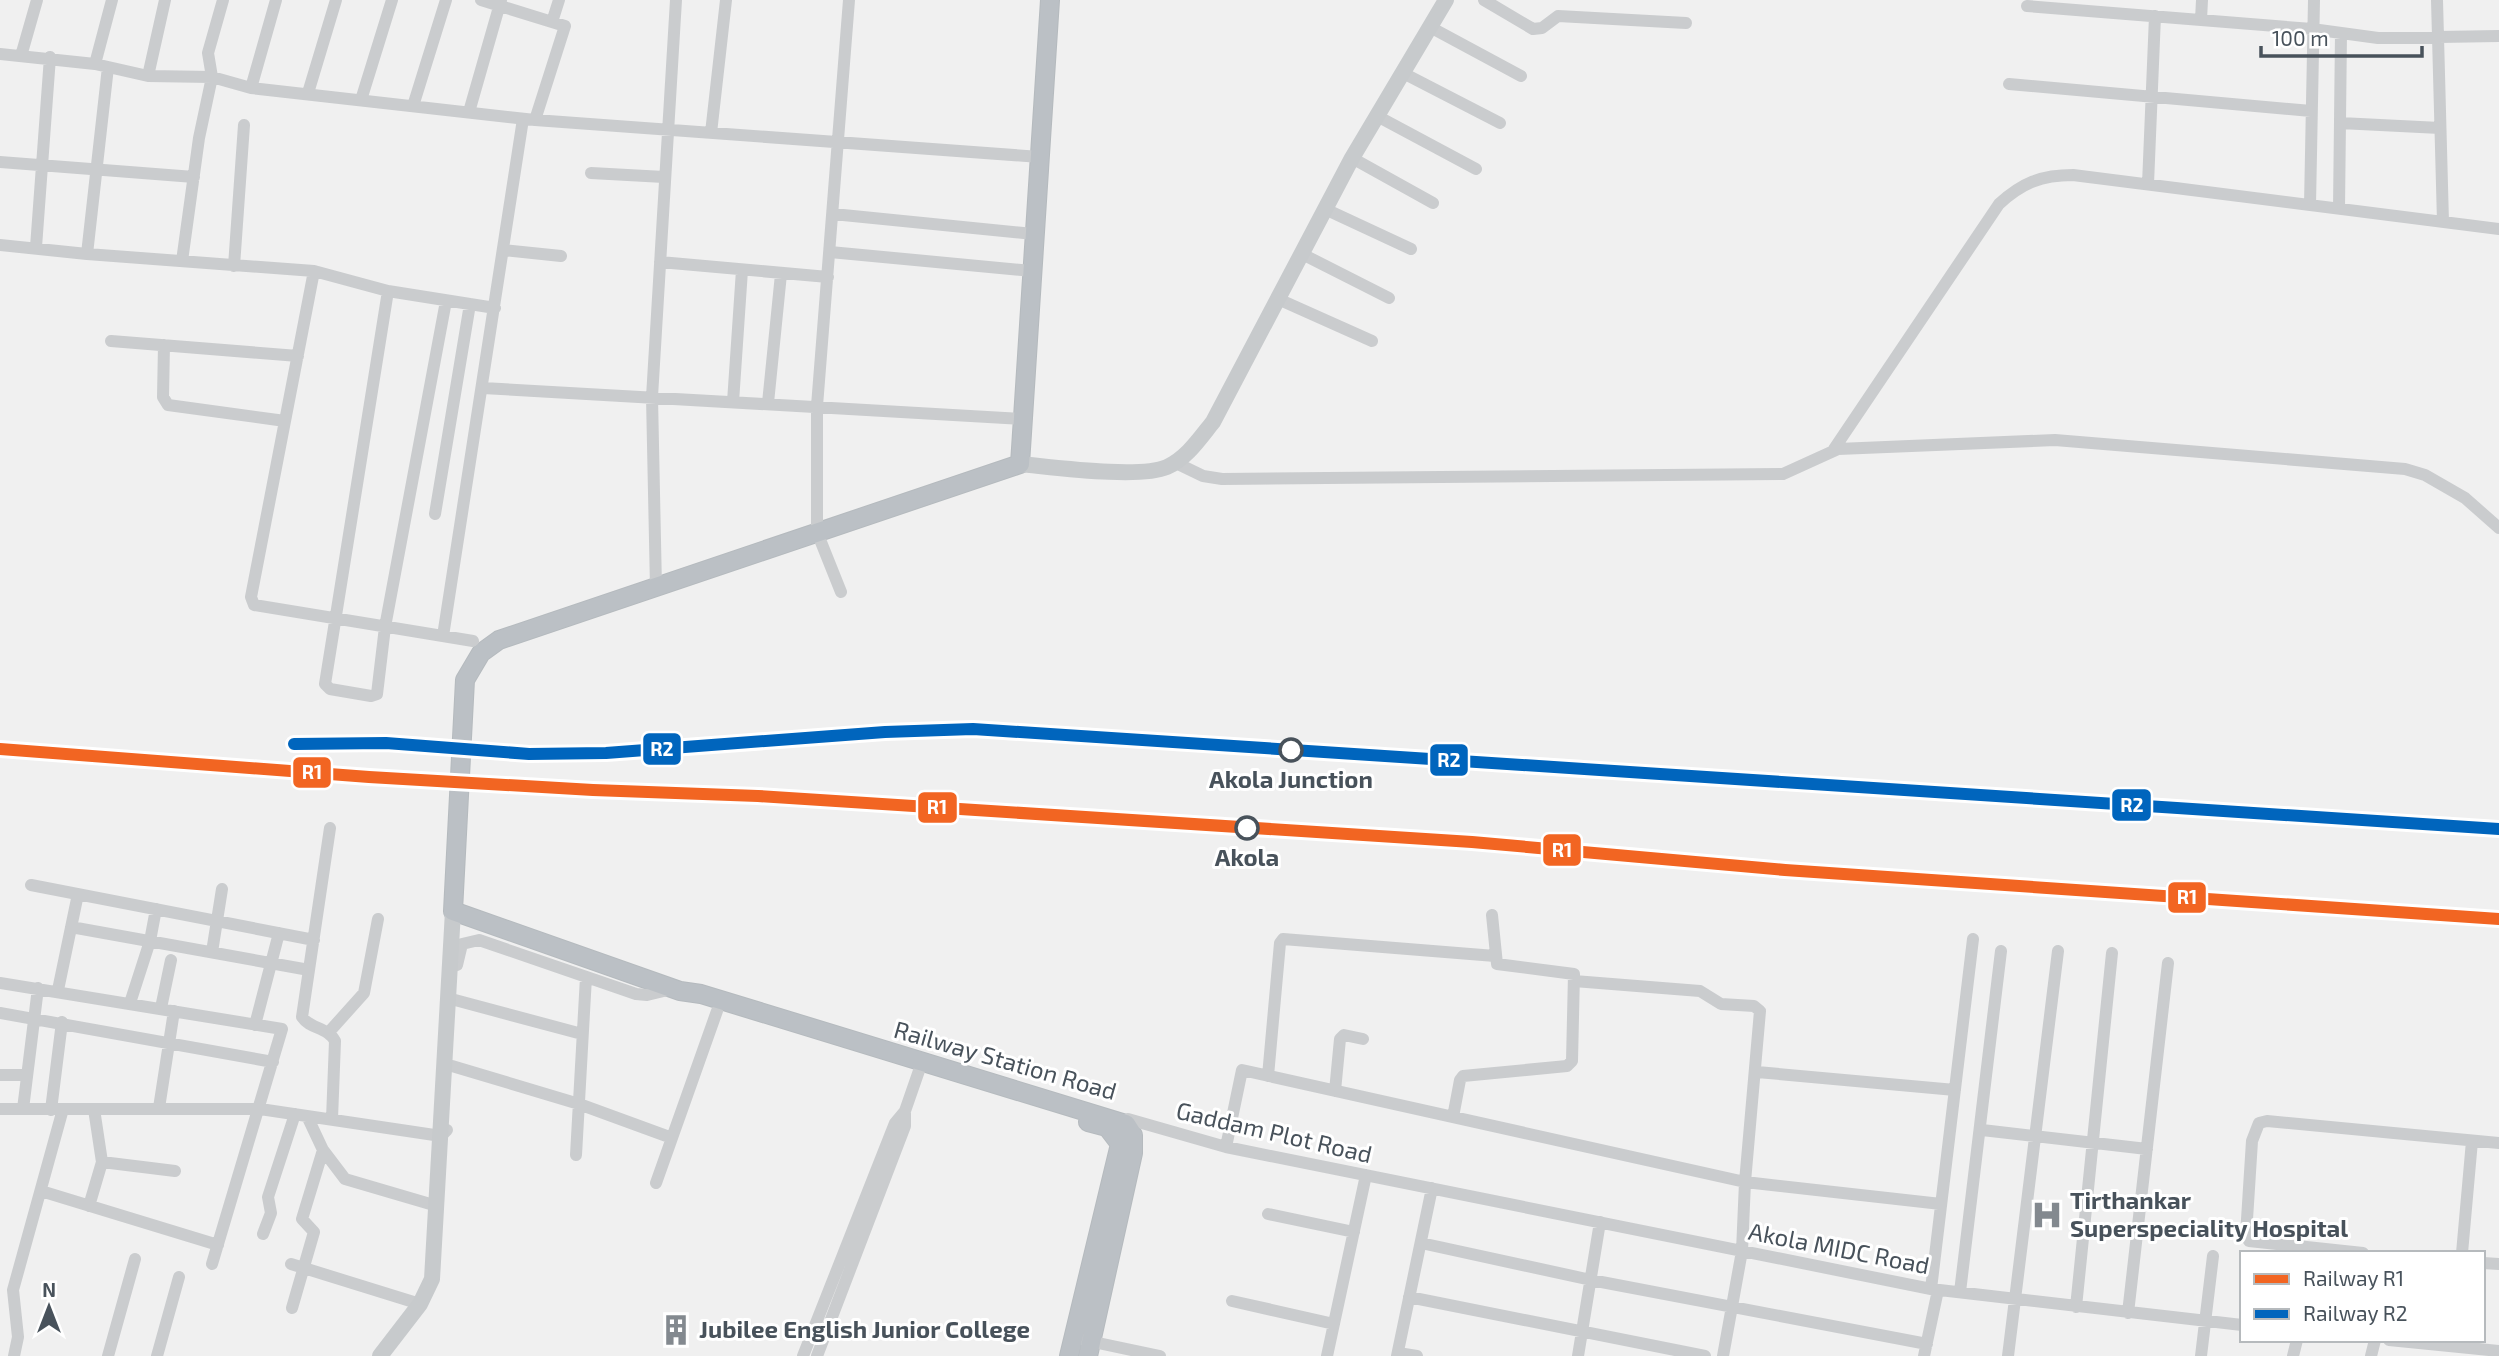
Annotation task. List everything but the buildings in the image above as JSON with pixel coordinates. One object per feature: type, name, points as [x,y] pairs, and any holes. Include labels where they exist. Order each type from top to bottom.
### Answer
[{"type":"highway","points":[[453,911],[465,680],[481,653],[499,640],[1020,464],[1050,0]]},
{"type":"highway","name":"Railway Station Road","points":[[453,911],[677,990],[701,994],[1133,1135],[1133,1153],[1090,1349]]},
{"type":"highway","name":"Railway Station Road","points":[[677,990],[698,1004],[717,1011],[920,1067]]},
{"type":"highway","name":"Railway Station Road","points":[[1069,1356],[1119,1149],[1120,1129]]},
{"type":"main road","points":[[1020,464],[1116,472],[1165,468],[1186,455],[1213,422],[1352,158],[1446,0]]},
{"type":"main road","points":[[380,1356],[420,1304],[432,1279],[453,911]]},
{"type":"street","points":[[21,56],[37,0]]},
{"type":"street","points":[[87,254],[96,168],[102,65],[112,0]]},
{"type":"street","points":[[148,76],[165,0]]},
{"type":"street","points":[[182,261],[212,77],[208,53],[223,0]]},
{"type":"street","points":[[251,88],[276,0]]},
{"type":"street","points":[[308,93],[336,0]]},
{"type":"street","points":[[361,100],[392,0]]},
{"type":"street","points":[[413,106],[446,0]]},
{"type":"street","points":[[443,636],[504,250],[529,120],[565,26],[500,3],[481,0]]},
{"type":"street","points":[[552,22],[559,0]]},
{"type":"street","points":[[652,589],[652,397],[666,130],[677,0]]},
{"type":"street","points":[[711,133],[726,0]]},
{"type":"street","points":[[841,592],[817,532],[817,406],[849,0]]},
{"type":"street","points":[[1484,0],[1533,29],[1542,28],[1558,16],[1686,23]]},
{"type":"street","points":[[2202,0],[2202,20]]},
{"type":"street","points":[[2310,205],[2314,0]]},
{"type":"street","points":[[2437,0],[2443,222]]},
{"type":"street","points":[[469,112],[500,3]]},
{"type":"street","points":[[2027,6],[2096,6],[2155,16],[2385,38],[2499,36]]},
{"type":"street","points":[[2148,184],[2155,16]]},
{"type":"street","points":[[1430,27],[1521,76]]},
{"type":"street","points":[[2339,208],[2341,33]]},
{"type":"street","points":[[0,64],[0,54],[50,58],[102,65],[148,76],[212,77],[251,88],[529,120],[839,145],[1040,157]]},
{"type":"street","points":[[36,247],[50,58]]},
{"type":"street","points":[[1403,72],[1500,123]]},
{"type":"street","points":[[2009,84],[2311,111]]},
{"type":"street","points":[[1377,116],[1476,169]]},
{"type":"street","points":[[2340,123],[2440,128]]},
{"type":"street","points":[[233,266],[244,125]]},
{"type":"street","points":[[1352,158],[1433,203]]},
{"type":"street","points":[[0,162],[194,177]]},
{"type":"street","points":[[591,173],[664,177]]},
{"type":"street","points":[[1834,449],[1999,204],[2033,179],[2052,174],[2148,184],[2499,229]]},
{"type":"street","points":[[1325,209],[1411,249]]},
{"type":"street","points":[[834,214],[1034,233]]},
{"type":"street","points":[[0,245],[314,271],[388,291],[495,308]]},
{"type":"street","points":[[504,250],[561,256]]},
{"type":"street","points":[[830,252],[1032,271]]},
{"type":"street","points":[[1302,254],[1389,298]]},
{"type":"street","points":[[660,262],[828,277]]},
{"type":"street","points":[[733,401],[742,270]]},
{"type":"street","points":[[314,271],[252,601],[258,607],[473,641]]},
{"type":"street","points":[[768,404],[781,274]]},
{"type":"street","points":[[388,291],[325,684],[330,689],[371,696],[377,694],[385,627],[446,300]]},
{"type":"street","points":[[1278,299],[1372,341]]},
{"type":"street","points":[[435,514],[470,304]]},
{"type":"street","points":[[111,341],[298,356]]},
{"type":"street","points":[[164,345],[163,397],[168,405],[285,421]]},
{"type":"street","points":[[483,388],[1023,419]]},
{"type":"street","points":[[1174,462],[1203,476],[1222,480],[1783,474],[1834,449],[2062,440],[2405,470],[2425,475],[2465,498],[2499,528]]},
{"type":"street","points":[[302,1020],[330,828]]},
{"type":"street","points":[[31,885],[314,940]]},
{"type":"street","points":[[212,952],[222,889]]},
{"type":"street","points":[[58,990],[78,894]]},
{"type":"street","points":[[130,1003],[150,941],[156,909]]},
{"type":"street","points":[[1453,1117],[1460,1080],[1464,1076],[1571,1064],[1572,972],[1498,964],[1492,915]]},
{"type":"street","points":[[328,1032],[364,993],[378,919]]},
{"type":"street","points":[[71,927],[309,970]]},
{"type":"street","points":[[255,1025],[279,933]]},
{"type":"street","points":[[0,1109],[260,1109],[447,1130],[459,949],[473,939],[641,995],[677,990]]},
{"type":"street","points":[[1268,1076],[1280,943],[1283,939],[1495,956]]},
{"type":"street","points":[[1421,1244],[1732,1306],[1926,1350],[1973,939]]},
{"type":"street","points":[[1960,1292],[1982,1130],[2001,951]]},
{"type":"street","points":[[2008,1356],[2058,951]]},
{"type":"street","points":[[2076,1307],[2112,953]]},
{"type":"street","points":[[161,1008],[171,960]]},
{"type":"street","points":[[2128,1313],[2168,963]]},
{"type":"street","points":[[576,1155],[586,977]]},
{"type":"street","points":[[1574,981],[1700,991],[1721,1004],[1757,1008],[1761,1016],[1745,1182],[1742,1251],[1723,1356]]},
{"type":"street","points":[[0,983],[58,990],[282,1029],[302,1020],[328,1032],[335,1041],[332,1119]]},
{"type":"street","points":[[23,1109],[38,988]]},
{"type":"street","points":[[455,1000],[582,1034]]},
{"type":"street","points":[[159,1108],[174,1011]]},
{"type":"street","points":[[656,1183],[717,1011]]},
{"type":"street","points":[[0,1013],[273,1062]]},
{"type":"street","points":[[14,1356],[19,1338],[13,1290],[40,1191],[57,1110],[62,1022]]},
{"type":"street","points":[[212,1264],[282,1029]]},
{"type":"street","points":[[1335,1090],[1340,1039],[1344,1035],[1363,1039]]},
{"type":"street","points":[[452,1066],[579,1104],[672,1138]]},
{"type":"street","points":[[817,1356],[846,1259],[894,1123],[905,1111],[920,1067]]},
{"type":"street","points":[[1226,1147],[1242,1070],[1745,1182],[1941,1204]]},
{"type":"street","points":[[1757,1072],[1955,1090]]},
{"type":"street","points":[[0,1075],[27,1075]]},
{"type":"street","points":[[89,1206],[102,1162],[94,1109]]},
{"type":"street","points":[[301,1115],[338,1173],[350,1182],[437,1206]]},
{"type":"street","points":[[264,1234],[271,1213],[268,1197],[301,1115]]},
{"type":"street","name":"Gaddam Plot Road","points":[[1120,1129],[1128,1119],[1226,1147],[1432,1188]]},
{"type":"street","points":[[2344,1251],[2249,1241],[2246,1235],[2252,1141],[2259,1123],[2267,1121],[2499,1143]]},
{"type":"street","points":[[1982,1130],[2147,1149]]},
{"type":"street","points":[[2462,1251],[2472,1140]]},
{"type":"street","points":[[292,1308],[297,1266],[314,1232],[302,1219],[323,1150]]},
{"type":"street","points":[[102,1162],[174,1171]]},
{"type":"street","points":[[1326,1356],[1366,1175]]},
{"type":"street","points":[[1417,1356],[1398,1354],[1432,1188]]},
{"type":"street","name":"Akola MIDC Road","points":[[1432,1188],[1934,1289],[2240,1325]]},
{"type":"street","points":[[40,1191],[218,1245]]},
{"type":"street","points":[[1268,1214],[1354,1232]]},
{"type":"street","points":[[1578,1356],[1600,1222]]},
{"type":"street","points":[[2201,1356],[2213,1256]]},
{"type":"street","points":[[108,1356],[135,1259]]},
{"type":"street","points":[[803,1356],[846,1259]]},
{"type":"street","points":[[297,1266],[420,1304]]},
{"type":"street","points":[[157,1356],[179,1277]]},
{"type":"street","points":[[1409,1297],[1705,1356]]},
{"type":"street","points":[[1233,1301],[1334,1324]]},
{"type":"street","points":[[1073,1338],[1090,1349],[1160,1356]]},
{"type":"street","points":[[2403,1342],[2479,1353],[2499,1351]]},
{"type":"rail line","name":"R2","points":[[294,744],[386,743],[529,754],[606,753],[885,732],[973,729],[2499,829]]},
{"type":"rail line","name":"R1","points":[[0,749],[369,777],[758,796],[1472,842],[1785,870],[2499,919]]},
{"type":"place","name":"Akola Junction","points":[[1291,750]]},
{"type":"place","name":"Akola","points":[[1247,828]]},
{"type":"place","name":"Tirthankar Superspeciality Hospital","points":[[2047,1215]]},
{"type":"place","name":"Jubilee English Junior College","points":[[676,1330]]}]
